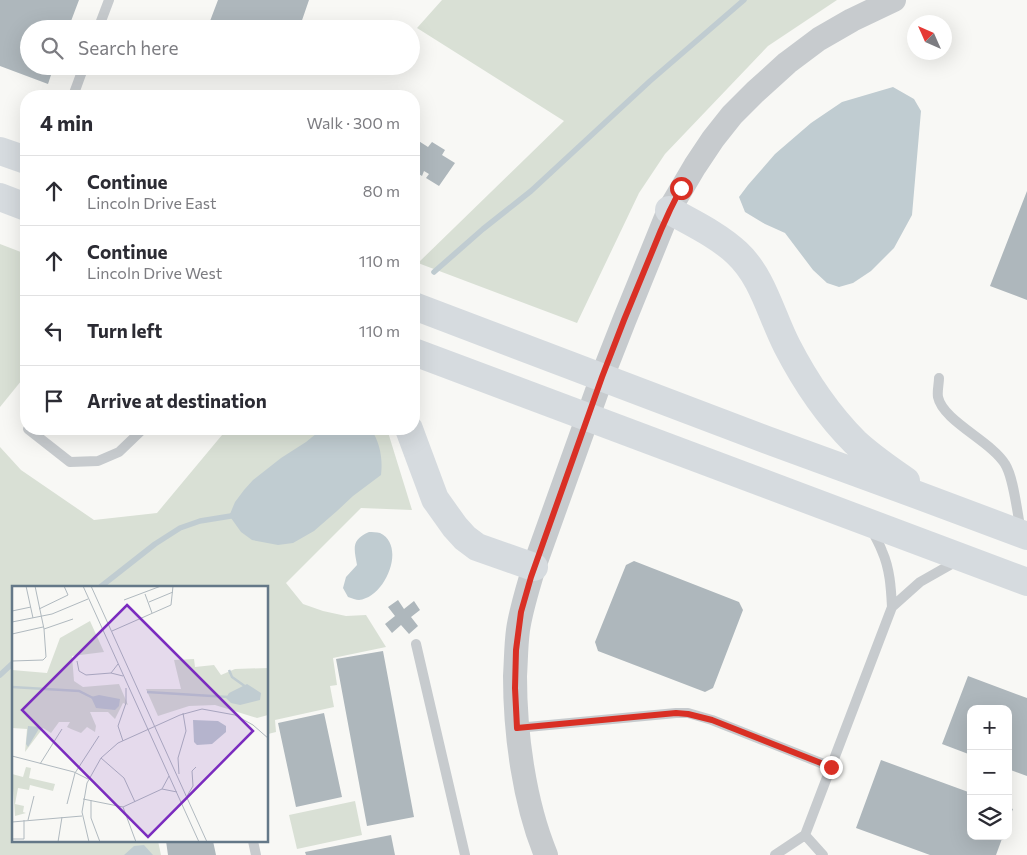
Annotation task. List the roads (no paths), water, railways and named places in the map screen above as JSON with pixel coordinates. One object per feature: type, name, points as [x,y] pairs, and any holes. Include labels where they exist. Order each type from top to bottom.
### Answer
[{"type":"highway","points":[[0,150],[20,158]]},
{"type":"highway","points":[[0,197],[20,205]]},
{"type":"highway","points":[[670,210],[720,239],[737,252],[752,269],[786,345],[805,380],[829,413],[855,442],[886,468],[920,490],[955,509]]},
{"type":"highway","points":[[420,308],[1024,535]]},
{"type":"highway","points":[[420,354],[1027,582]]},
{"type":"highway","points":[[412,435],[435,499],[460,533],[485,551],[534,567]]},
{"type":"street","points":[[546,855],[531,808],[517,728],[515,688],[517,637],[525,596],[534,567],[624,320],[670,210],[695,166],[713,139],[732,116],[787,63],[819,39],[852,20],[894,0]]},
{"type":"lane","points":[[101,20],[109,0]]},
{"type":"lane","points":[[75,90],[81,75]]},
{"type":"lane","points":[[939,378],[938,397],[943,408],[950,416],[999,456],[1006,465],[1024,535]]},
{"type":"lane","points":[[36,435],[70,462],[98,461],[119,452],[137,435]]},
{"type":"lane","points":[[775,855],[805,835],[892,607],[887,566],[882,551],[867,521]]},
{"type":"lane","points":[[892,607],[920,582],[963,558]]},
{"type":"lane","points":[[416,644],[465,855]]},
{"type":"lane","points":[[517,728],[676,713],[688,714],[712,720],[831,767]]},
{"type":"lane","points":[[805,835],[823,855]]},
{"type":"lane","points":[[253,842],[256,855]]},
{"type":"waterway","points":[[434,272],[483,229],[531,191],[650,81],[744,0]]},
{"type":"waterway","points":[[102,586],[155,544],[180,528],[200,521],[237,515]]},
{"type":"waterway","points":[[0,675],[12,664]]}]
